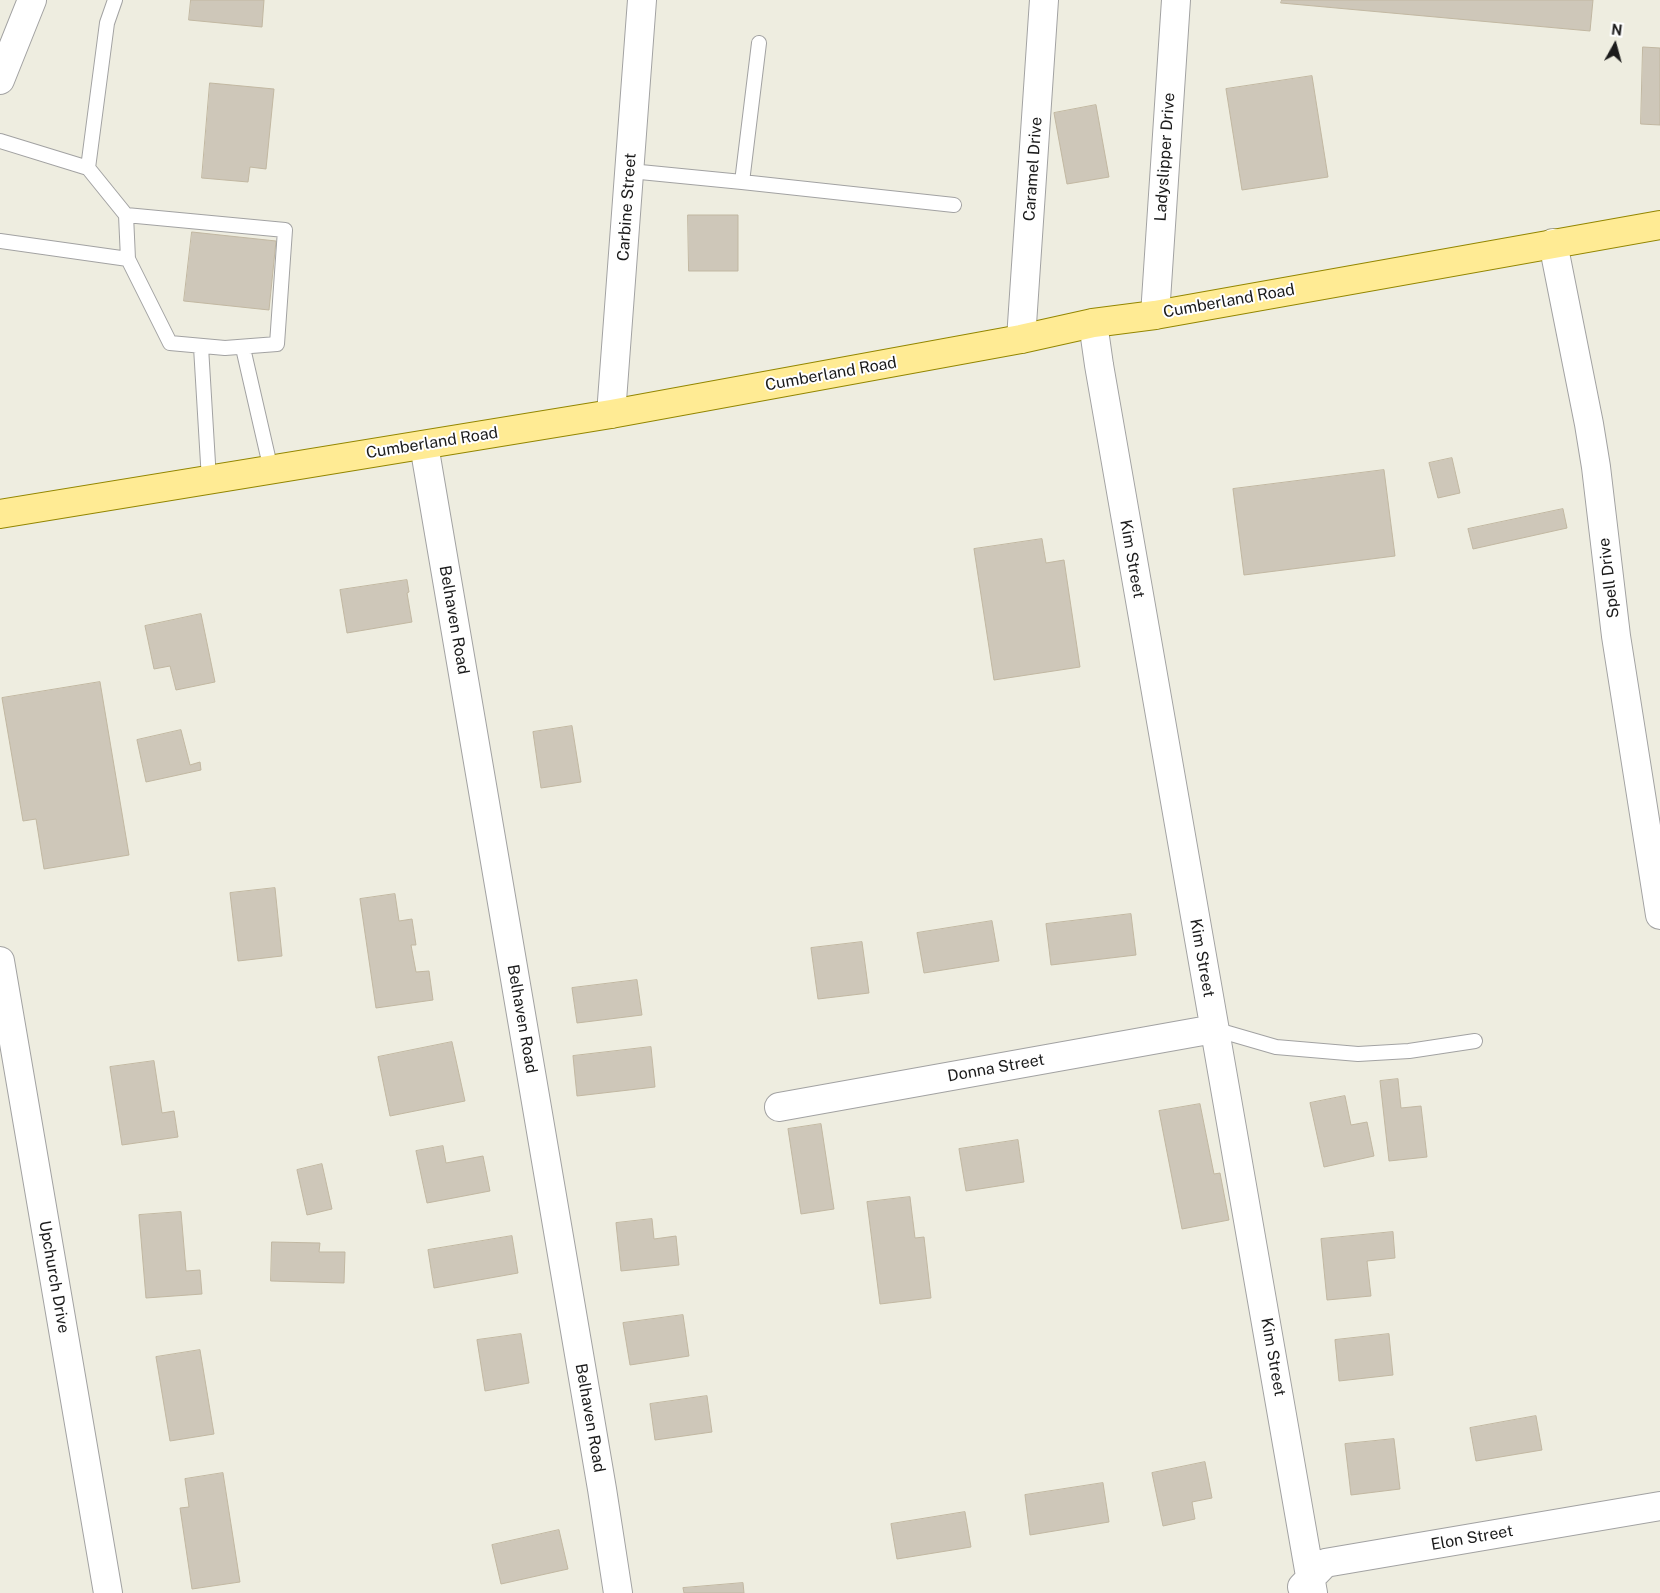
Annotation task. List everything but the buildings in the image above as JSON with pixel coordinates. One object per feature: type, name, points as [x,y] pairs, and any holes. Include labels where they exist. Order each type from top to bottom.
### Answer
[{"type":"main road","name":"Cumberland Road","points":[[0,514],[611,414],[1021,339],[1093,323],[1155,315],[1660,225]]},
{"type":"street","points":[[0,80],[32,0]]},
{"type":"street","name":"Carbine Street","points":[[611,414],[642,0]]},
{"type":"street","name":"Caramel Drive","points":[[1021,339],[1044,0]]},
{"type":"street","name":"Ladyslipper Drive","points":[[1155,315],[1176,0]]},
{"type":"street","name":"Spell Drive","points":[[1553,243],[1596,467],[1616,636],[1660,915]]},
{"type":"street","name":"Kim Street","points":[[1093,323],[1100,375],[1272,1353],[1307,1588]]},
{"type":"street","name":"Belhaven Road","points":[[424,445],[602,1489],[618,1593]]},
{"type":"street","name":"Upchurch Drive","points":[[0,961],[10,1074],[108,1593]]},
{"type":"street","name":"Donna Street","points":[[779,1107],[1214,1029]]},
{"type":"street","name":"Elon Street","points":[[1307,1588],[1325,1563],[1660,1506]]},
{"type":"lane","points":[[88,168],[107,23],[115,0]]},
{"type":"lane","points":[[742,182],[759,43]]},
{"type":"lane","points":[[0,141],[88,168],[126,215],[128,259],[170,343],[225,348],[277,344],[285,230],[126,215]]},
{"type":"lane","points":[[630,171],[954,205]]},
{"type":"lane","points":[[0,241],[128,259]]},
{"type":"lane","points":[[201,347],[209,480]]},
{"type":"lane","points":[[243,348],[271,470]]},
{"type":"lane","points":[[1214,1029],[1276,1047],[1358,1054],[1409,1051],[1475,1042]]}]
